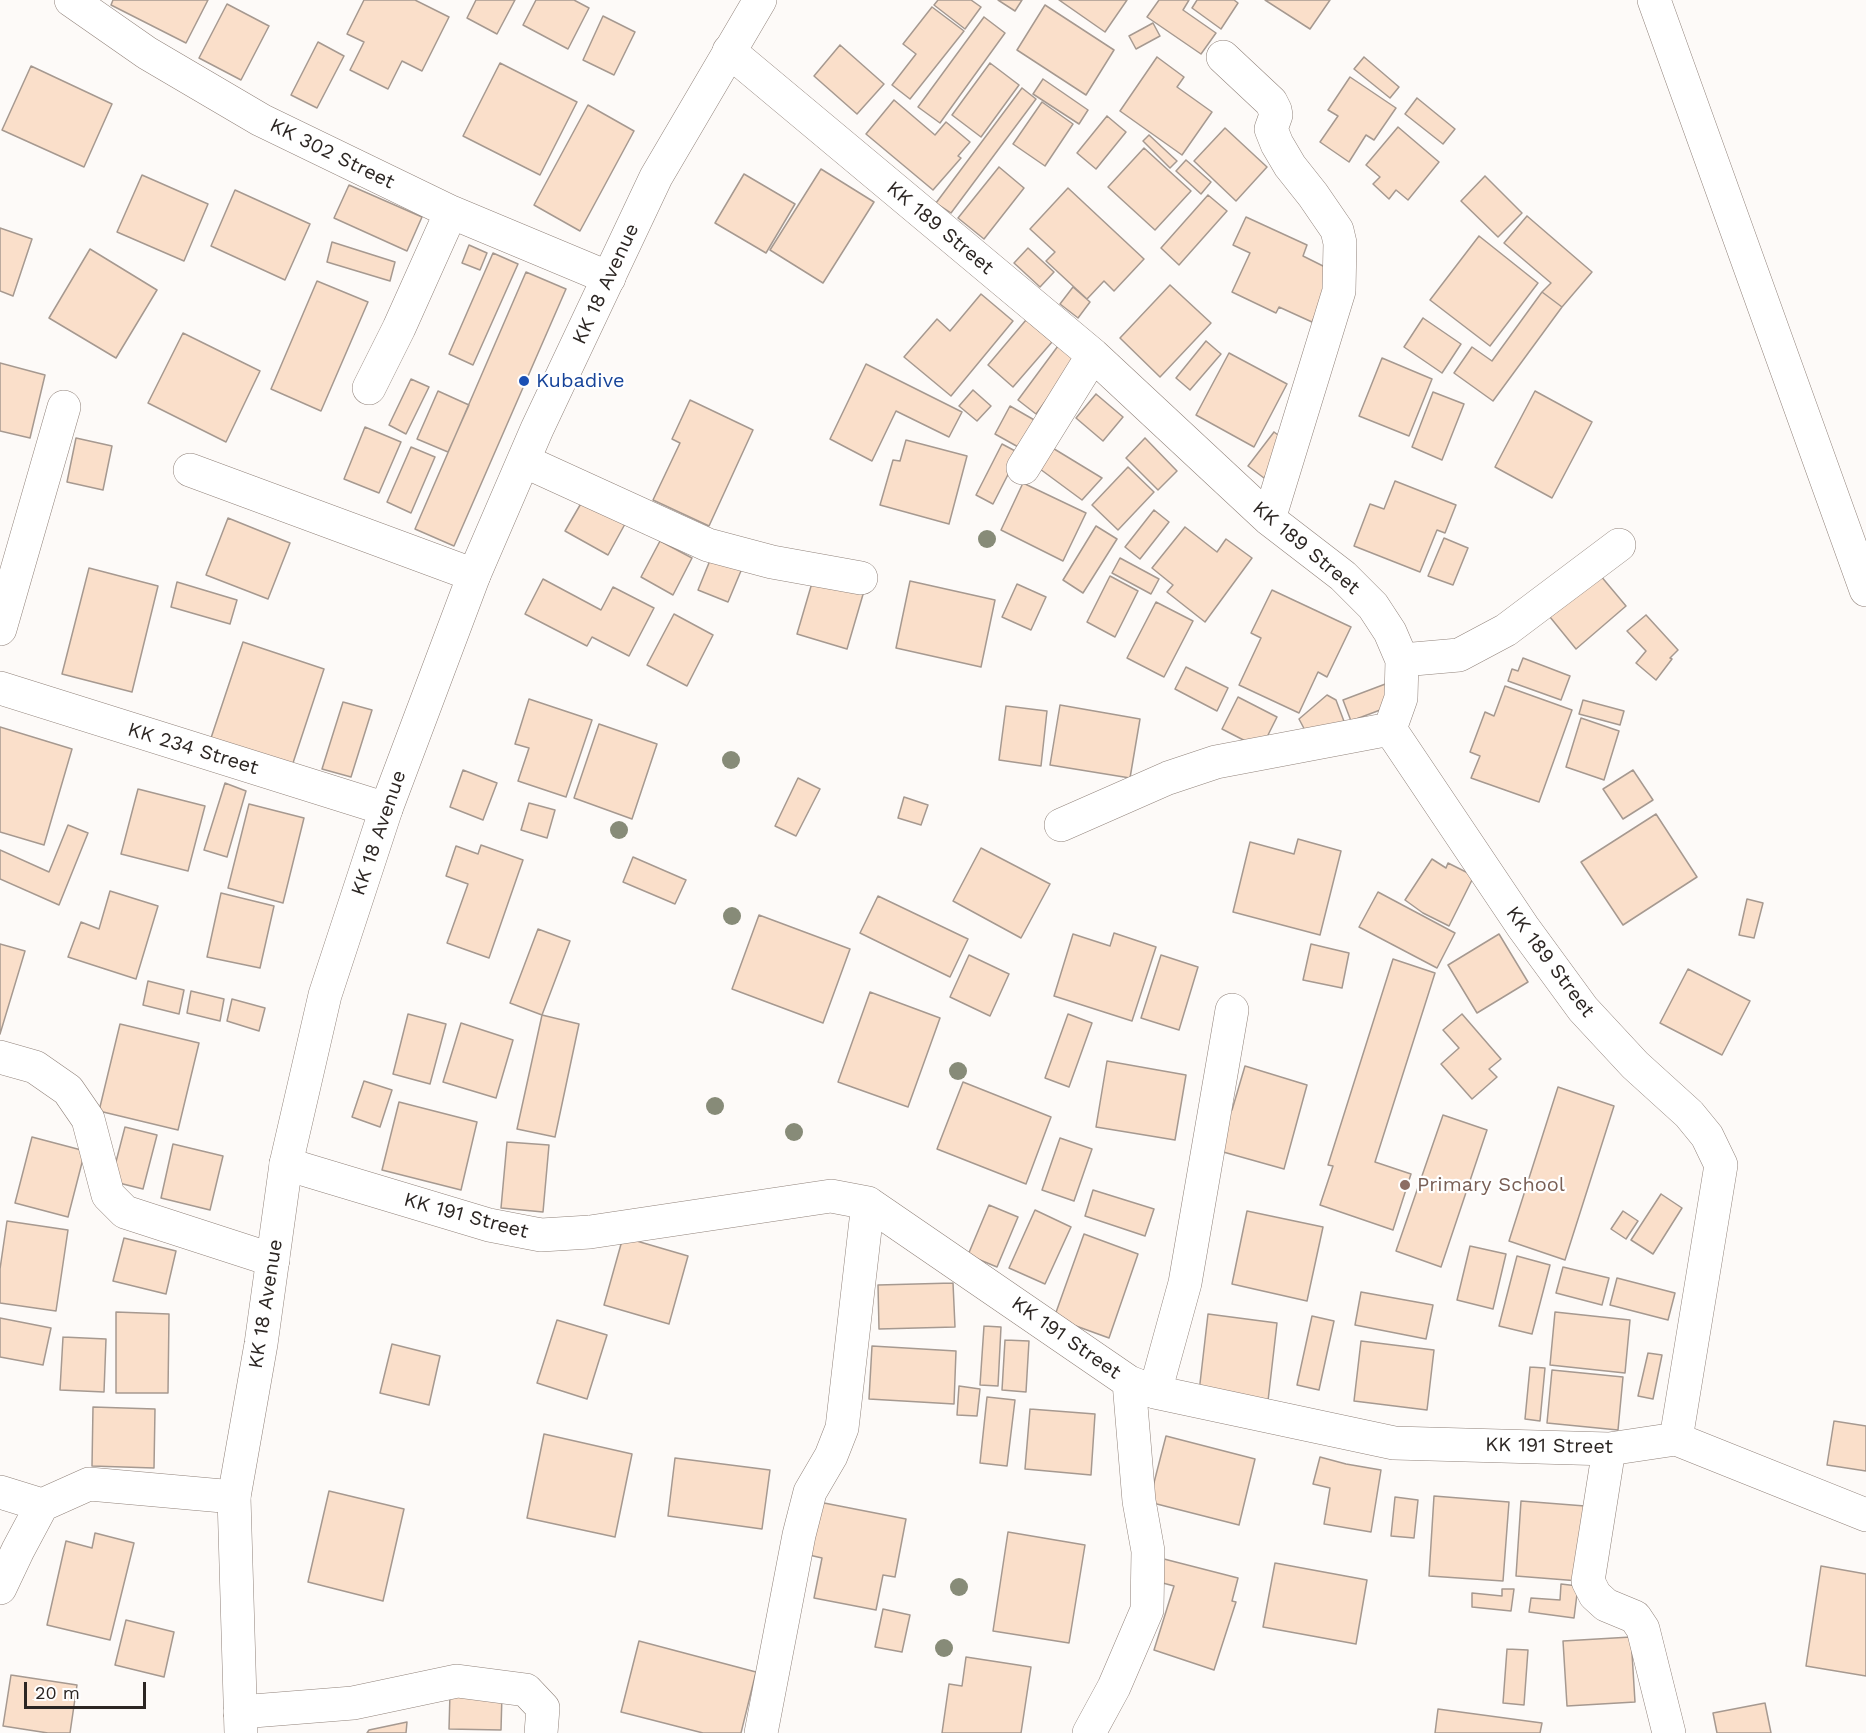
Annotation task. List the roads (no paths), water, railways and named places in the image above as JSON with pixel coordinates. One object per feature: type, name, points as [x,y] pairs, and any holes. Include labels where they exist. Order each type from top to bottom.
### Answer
[{"type":"street","name":"KK 302 Street","points":[[71,0],[147,53],[261,120],[451,212],[609,278]]},
{"type":"street","name":"KK 18 Avenue","points":[[241,1723],[234,1497],[261,1344],[286,1164],[325,994],[386,809],[474,575],[524,461],[656,177],[760,0]]},
{"type":"street","points":[[1654,0],[1866,590]]},
{"type":"street","name":"KK 189 Street","points":[[729,51],[1093,355],[1269,519],[1343,576],[1373,606],[1390,632],[1402,660],[1401,698],[1390,729],[1523,927],[1583,1009],[1635,1065],[1689,1114],[1707,1136],[1721,1166],[1676,1439]]},
{"type":"street","points":[[1223,57],[1270,102],[1276,115],[1271,129],[1277,144],[1290,166],[1337,230],[1340,243],[1339,291],[1269,519]]},
{"type":"street","points":[[369,388],[399,328],[451,212]]},
{"type":"street","points":[[1023,468],[1093,355]]},
{"type":"street","points":[[0,629],[64,407]]},
{"type":"street","points":[[524,461],[708,545],[772,562],[861,578]]},
{"type":"street","points":[[190,471],[474,575]]},
{"type":"street","points":[[1402,660],[1460,655],[1506,630],[1619,545]]},
{"type":"street","name":"KK 234 Street","points":[[0,688],[386,809]]},
{"type":"street","points":[[1061,825],[1168,778],[1216,762],[1390,729]]},
{"type":"street","points":[[1089,1733],[1114,1687],[1147,1610],[1149,1551],[1139,1501],[1142,1387],[1185,1283],[1232,1010]]},
{"type":"street","points":[[0,1057],[35,1067],[68,1090],[88,1119],[108,1195],[125,1212],[273,1260]]},
{"type":"street","name":"KK 191 Street","points":[[286,1164],[489,1225],[541,1235],[590,1232],[831,1196],[868,1203],[1142,1387],[1394,1443],[1609,1449],[1676,1439]]},
{"type":"street","points":[[760,1733],[807,1503],[810,1492],[831,1456],[842,1428],[868,1203]]},
{"type":"street","points":[[1676,1439],[1866,1515]]},
{"type":"street","points":[[1609,1449],[1588,1581],[1595,1595],[1606,1605],[1635,1617],[1643,1629],[1669,1733]]},
{"type":"street","points":[[0,1588],[42,1505],[89,1484],[234,1497]]},
{"type":"street","points":[[0,1492],[42,1505]]},
{"type":"street","points":[[241,1723],[457,1681],[526,1690],[543,1708],[541,1733]]},
{"type":"place","name":"Kubadive","points":[[524,381]]},
{"type":"place","name":"Primary School","points":[[1405,1185]]}]
